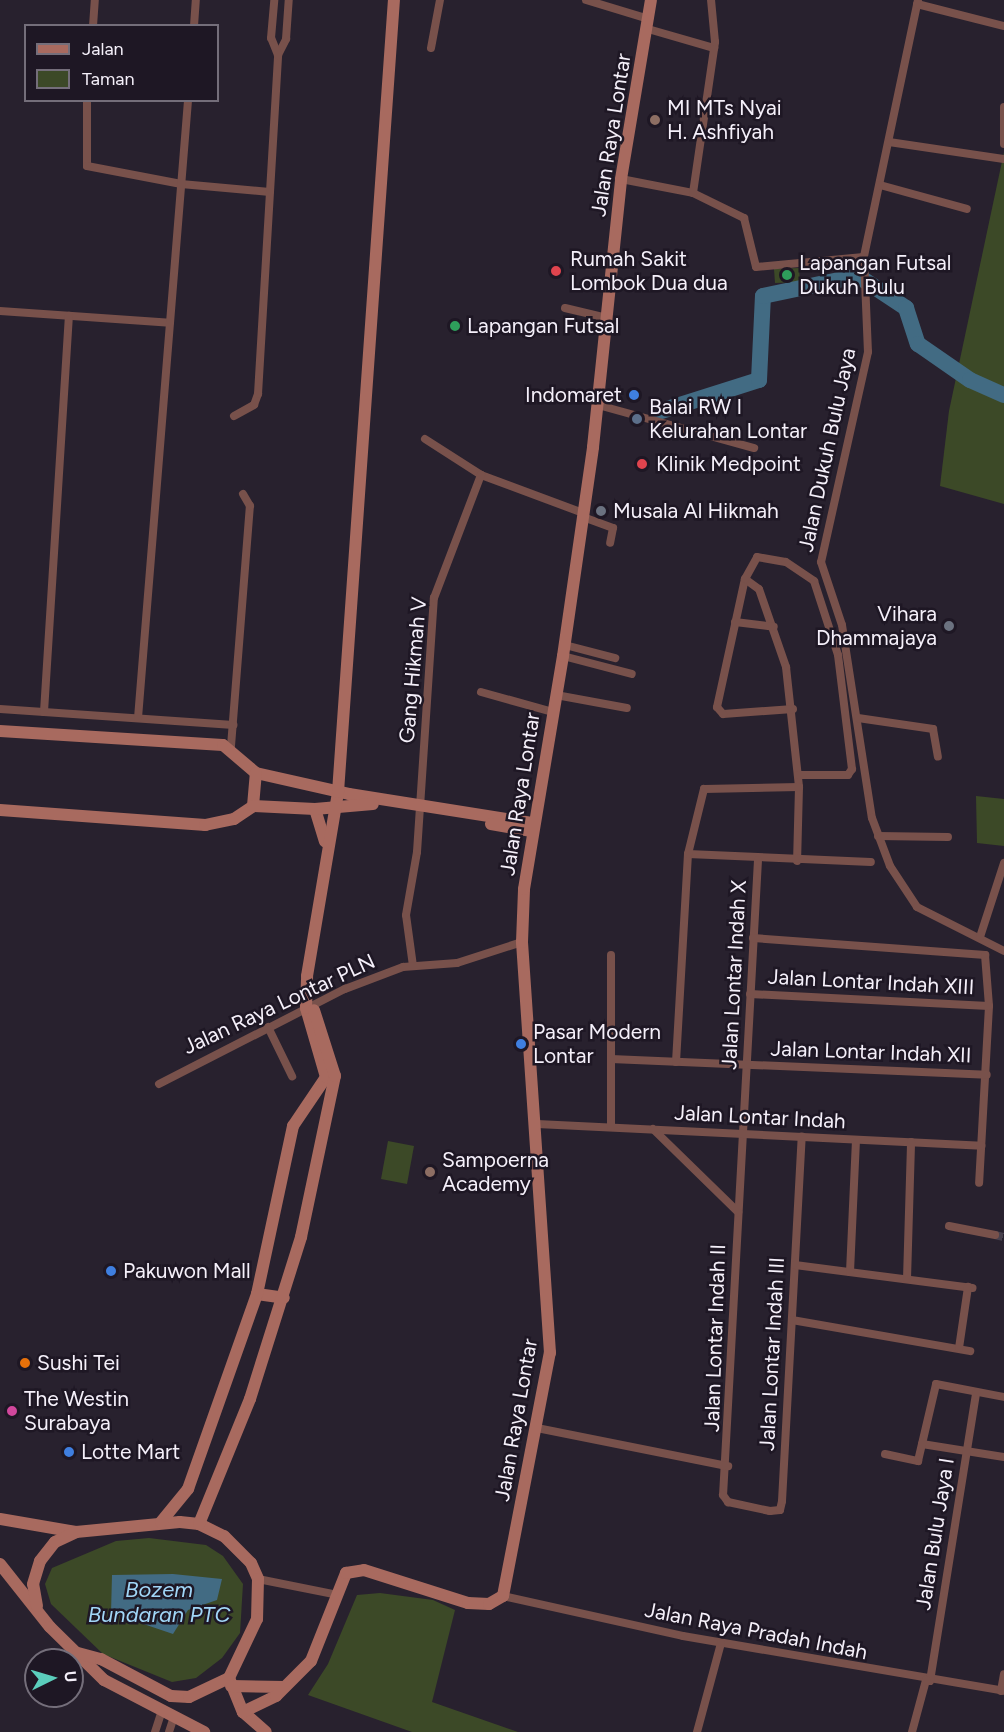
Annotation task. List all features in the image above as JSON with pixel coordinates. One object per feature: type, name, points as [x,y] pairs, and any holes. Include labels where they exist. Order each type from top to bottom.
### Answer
[{"type":"street","points":[[93,24],[94,0]]},
{"type":"street","points":[[194,24],[196,0]]},
{"type":"street","points":[[234,416],[254,405],[258,394],[278,55],[272,38],[274,0]]},
{"type":"street","points":[[278,55],[286,39],[289,0]]},
{"type":"street","points":[[161,1521],[192,1477],[257,1294],[293,1126],[326,1077],[308,1004],[326,852],[338,792],[394,0]]},
{"type":"street","points":[[431,48],[440,0]]},
{"type":"street","points":[[586,0],[714,48]]},
{"type":"street","name":"Jalan Raya Lontar","points":[[503,1596],[537,1428],[551,1328],[522,942],[531,827],[553,712],[559,696],[598,405],[621,179],[649,24],[651,0]]},
{"type":"street","points":[[693,193],[714,48],[711,0]]},
{"type":"street","points":[[917,2],[1004,26]]},
{"type":"street","name":"Jalan Dukuh Bulu Jaya","points":[[917,2],[864,257],[867,274],[868,352],[821,562],[842,625],[878,836],[918,907],[1004,951]]},
{"type":"street","points":[[87,102],[87,166],[181,184],[270,192]]},
{"type":"street","points":[[138,718],[188,102]]},
{"type":"street","points":[[1004,107],[1004,144]]},
{"type":"street","points":[[889,142],[1004,159]]},
{"type":"street","points":[[621,179],[693,193],[747,221],[754,267],[864,257]]},
{"type":"street","points":[[880,185],[967,208]]},
{"type":"street","points":[[565,308],[607,318]]},
{"type":"street","points":[[0,311],[170,323]]},
{"type":"street","points":[[44,712],[69,316]]},
{"type":"street","points":[[598,405],[754,448]]},
{"type":"street","points":[[425,439],[482,475],[613,528],[610,543]]},
{"type":"street","name":"Gang Hikmah V","points":[[413,966],[406,915],[417,852],[417,807],[434,598],[482,475]]},
{"type":"street","points":[[0,731],[231,746],[250,506],[243,494]]},
{"type":"street","points":[[793,709],[718,711],[735,622],[746,579],[757,557],[786,562],[809,575],[838,655],[852,769],[848,775],[798,775]]},
{"type":"street","points":[[746,579],[759,589],[774,627],[793,709],[799,787],[797,861]]},
{"type":"street","points":[[735,622],[774,627]]},
{"type":"street","points":[[564,650],[615,658]]},
{"type":"street","points":[[564,650],[632,674]]},
{"type":"street","points":[[481,692],[553,712]]},
{"type":"street","points":[[559,696],[627,708]]},
{"type":"street","points":[[0,709],[233,725]]},
{"type":"street","points":[[858,718],[933,729],[938,757]]},
{"type":"street","points":[[224,745],[256,773],[338,792],[531,827]]},
{"type":"street","points":[[253,806],[256,773]]},
{"type":"street","points":[[676,1062],[688,854],[706,786],[799,787]]},
{"type":"street","points":[[0,810],[205,825],[234,819],[253,806],[315,809],[364,803],[417,807]]},
{"type":"street","points":[[315,809],[326,852]]},
{"type":"street","points":[[878,836],[948,837]]},
{"type":"street","points":[[688,854],[758,860]]},
{"type":"street","name":"Jalan Lontar Indah X","points":[[743,1134],[758,860],[871,862]]},
{"type":"street","points":[[980,937],[1004,863]]},
{"type":"street","points":[[753,938],[977,951],[987,959],[989,1006],[987,1075],[979,1184]]},
{"type":"street","name":"Jalan Raya Lontar PLN","points":[[159,1084],[308,1004],[413,966],[457,963],[522,942]]},
{"type":"street","points":[[610,1127],[611,955]]},
{"type":"street","name":"Jalan Lontar Indah XIII","points":[[750,994],[989,1006]]},
{"type":"street","points":[[199,1524],[284,1298],[335,1076],[308,1004]]},
{"type":"street","points":[[268,1027],[292,1076]]},
{"type":"street","name":"Jalan Lontar Indah XII","points":[[611,1059],[987,1075]]},
{"type":"street","name":"Jalan Lontar Indah","points":[[537,1124],[981,1146]]},
{"type":"street","points":[[653,1129],[738,1212]]},
{"type":"street","name":"Jalan Lontar Indah II","points":[[723,1495],[728,1466],[743,1134]]},
{"type":"street","name":"Jalan Lontar Indah III","points":[[723,1495],[728,1502],[780,1510],[802,1137]]},
{"type":"street","points":[[850,1272],[856,1140]]},
{"type":"street","points":[[907,1280],[911,1142]]},
{"type":"street","points":[[949,1226],[995,1235]]},
{"type":"street","points":[[795,1265],[971,1288],[959,1348]]},
{"type":"street","points":[[257,1294],[284,1298]]},
{"type":"street","points":[[792,1320],[970,1350]]},
{"type":"street","points":[[885,1454],[918,1461],[936,1384],[1004,1397]]},
{"type":"street","name":"Jalan Bulu Jaya I","points":[[912,1732],[928,1680],[976,1393]]},
{"type":"street","name":"Jalan Lontar Indah II","points":[[537,1428],[728,1466]]},
{"type":"street","points":[[922,1444],[1004,1457]]},
{"type":"street","points":[[192,1477],[214,1486]]},
{"type":"street","points":[[0,1519],[76,1532],[161,1521],[199,1524],[240,1550],[258,1579],[257,1618],[230,1682],[243,1712],[266,1732]]},
{"type":"street","points":[[37,1607],[33,1584],[40,1561],[55,1542],[76,1532]]},
{"type":"street","points":[[0,1564],[72,1648]]},
{"type":"street","points":[[243,1712],[288,1686],[320,1646],[333,1594],[341,1576],[364,1570],[468,1603],[489,1604],[503,1596]]},
{"type":"street","points":[[258,1579],[333,1594]]},
{"type":"street","name":"Jalan Raya Pradah Indah","points":[[503,1596],[721,1643],[1003,1691]]},
{"type":"street","points":[[697,1732],[721,1643]]},
{"type":"street","points":[[84,1654],[101,1659],[171,1696],[189,1697],[230,1682],[270,1690],[288,1686]]},
{"type":"street","points":[[84,1661],[104,1680],[204,1732]]},
{"type":"street","points":[[1003,1691],[1004,1674]]},
{"type":"street","points":[[155,1732],[162,1711]]},
{"type":"street","points":[[169,1732],[174,1717]]},
{"type":"green space","points":[[1004,152],[1004,504],[940,486],[949,411]]},
{"type":"green space","name":"Lapangan Futsal Dukuh Bulu","points":[[799,268],[800,282],[775,283],[774,269]]},
{"type":"green space","points":[[976,796],[1004,799],[1004,846],[977,843]]},
{"type":"green space","points":[[388,1141],[414,1146],[407,1184],[381,1179]]},
{"type":"green space","points":[[149,1538],[206,1545],[223,1556],[243,1584],[240,1633],[222,1658],[196,1678],[172,1682],[103,1654],[51,1604],[45,1584],[52,1568],[116,1541]]},
{"type":"green space","points":[[380,1593],[433,1600],[455,1610],[432,1702],[518,1732],[412,1732],[308,1695],[328,1664],[357,1595]]},
{"type":"water","name":"Bozem Bundaran PTC","points":[[173,1574],[222,1579],[217,1600],[188,1610],[173,1634],[111,1613],[112,1575]]},
{"type":"waterway","points":[[658,412],[759,380],[763,296],[858,276],[906,308],[918,344],[970,380],[1004,395]]},
{"type":"tunnel","points":[[995,1235],[1004,1237]]},
{"type":"place","name":"MI MTs Nyai H. Ashfiyah","points":[[655,120]]},
{"type":"place","name":"Rumah Sakit Lombok Dua dua","points":[[556,271]]},
{"type":"place","name":"Lapangan Futsal Dukuh Bulu","points":[[787,275]]},
{"type":"place","name":"Lapangan Futsal","points":[[455,326]]},
{"type":"place","name":"Indomaret","points":[[634,395]]},
{"type":"place","name":"Balai RW I Kelurahan Lontar","points":[[637,419]]},
{"type":"place","name":"Klinik Medpoint","points":[[642,464]]},
{"type":"place","name":"Musala Al Hikmah","points":[[601,511]]},
{"type":"place","name":"Vihara Dhammajaya","points":[[949,626]]},
{"type":"place","name":"Pasar Modern Lontar","points":[[521,1044]]},
{"type":"place","name":"Sampoerna Academy","points":[[430,1172]]},
{"type":"place","name":"Pakuwon Mall","points":[[111,1271]]},
{"type":"place","name":"Sushi Tei","points":[[25,1363]]},
{"type":"place","name":"The Westin Surabaya","points":[[12,1411]]},
{"type":"place","name":"Lotte Mart","points":[[69,1452]]}]
